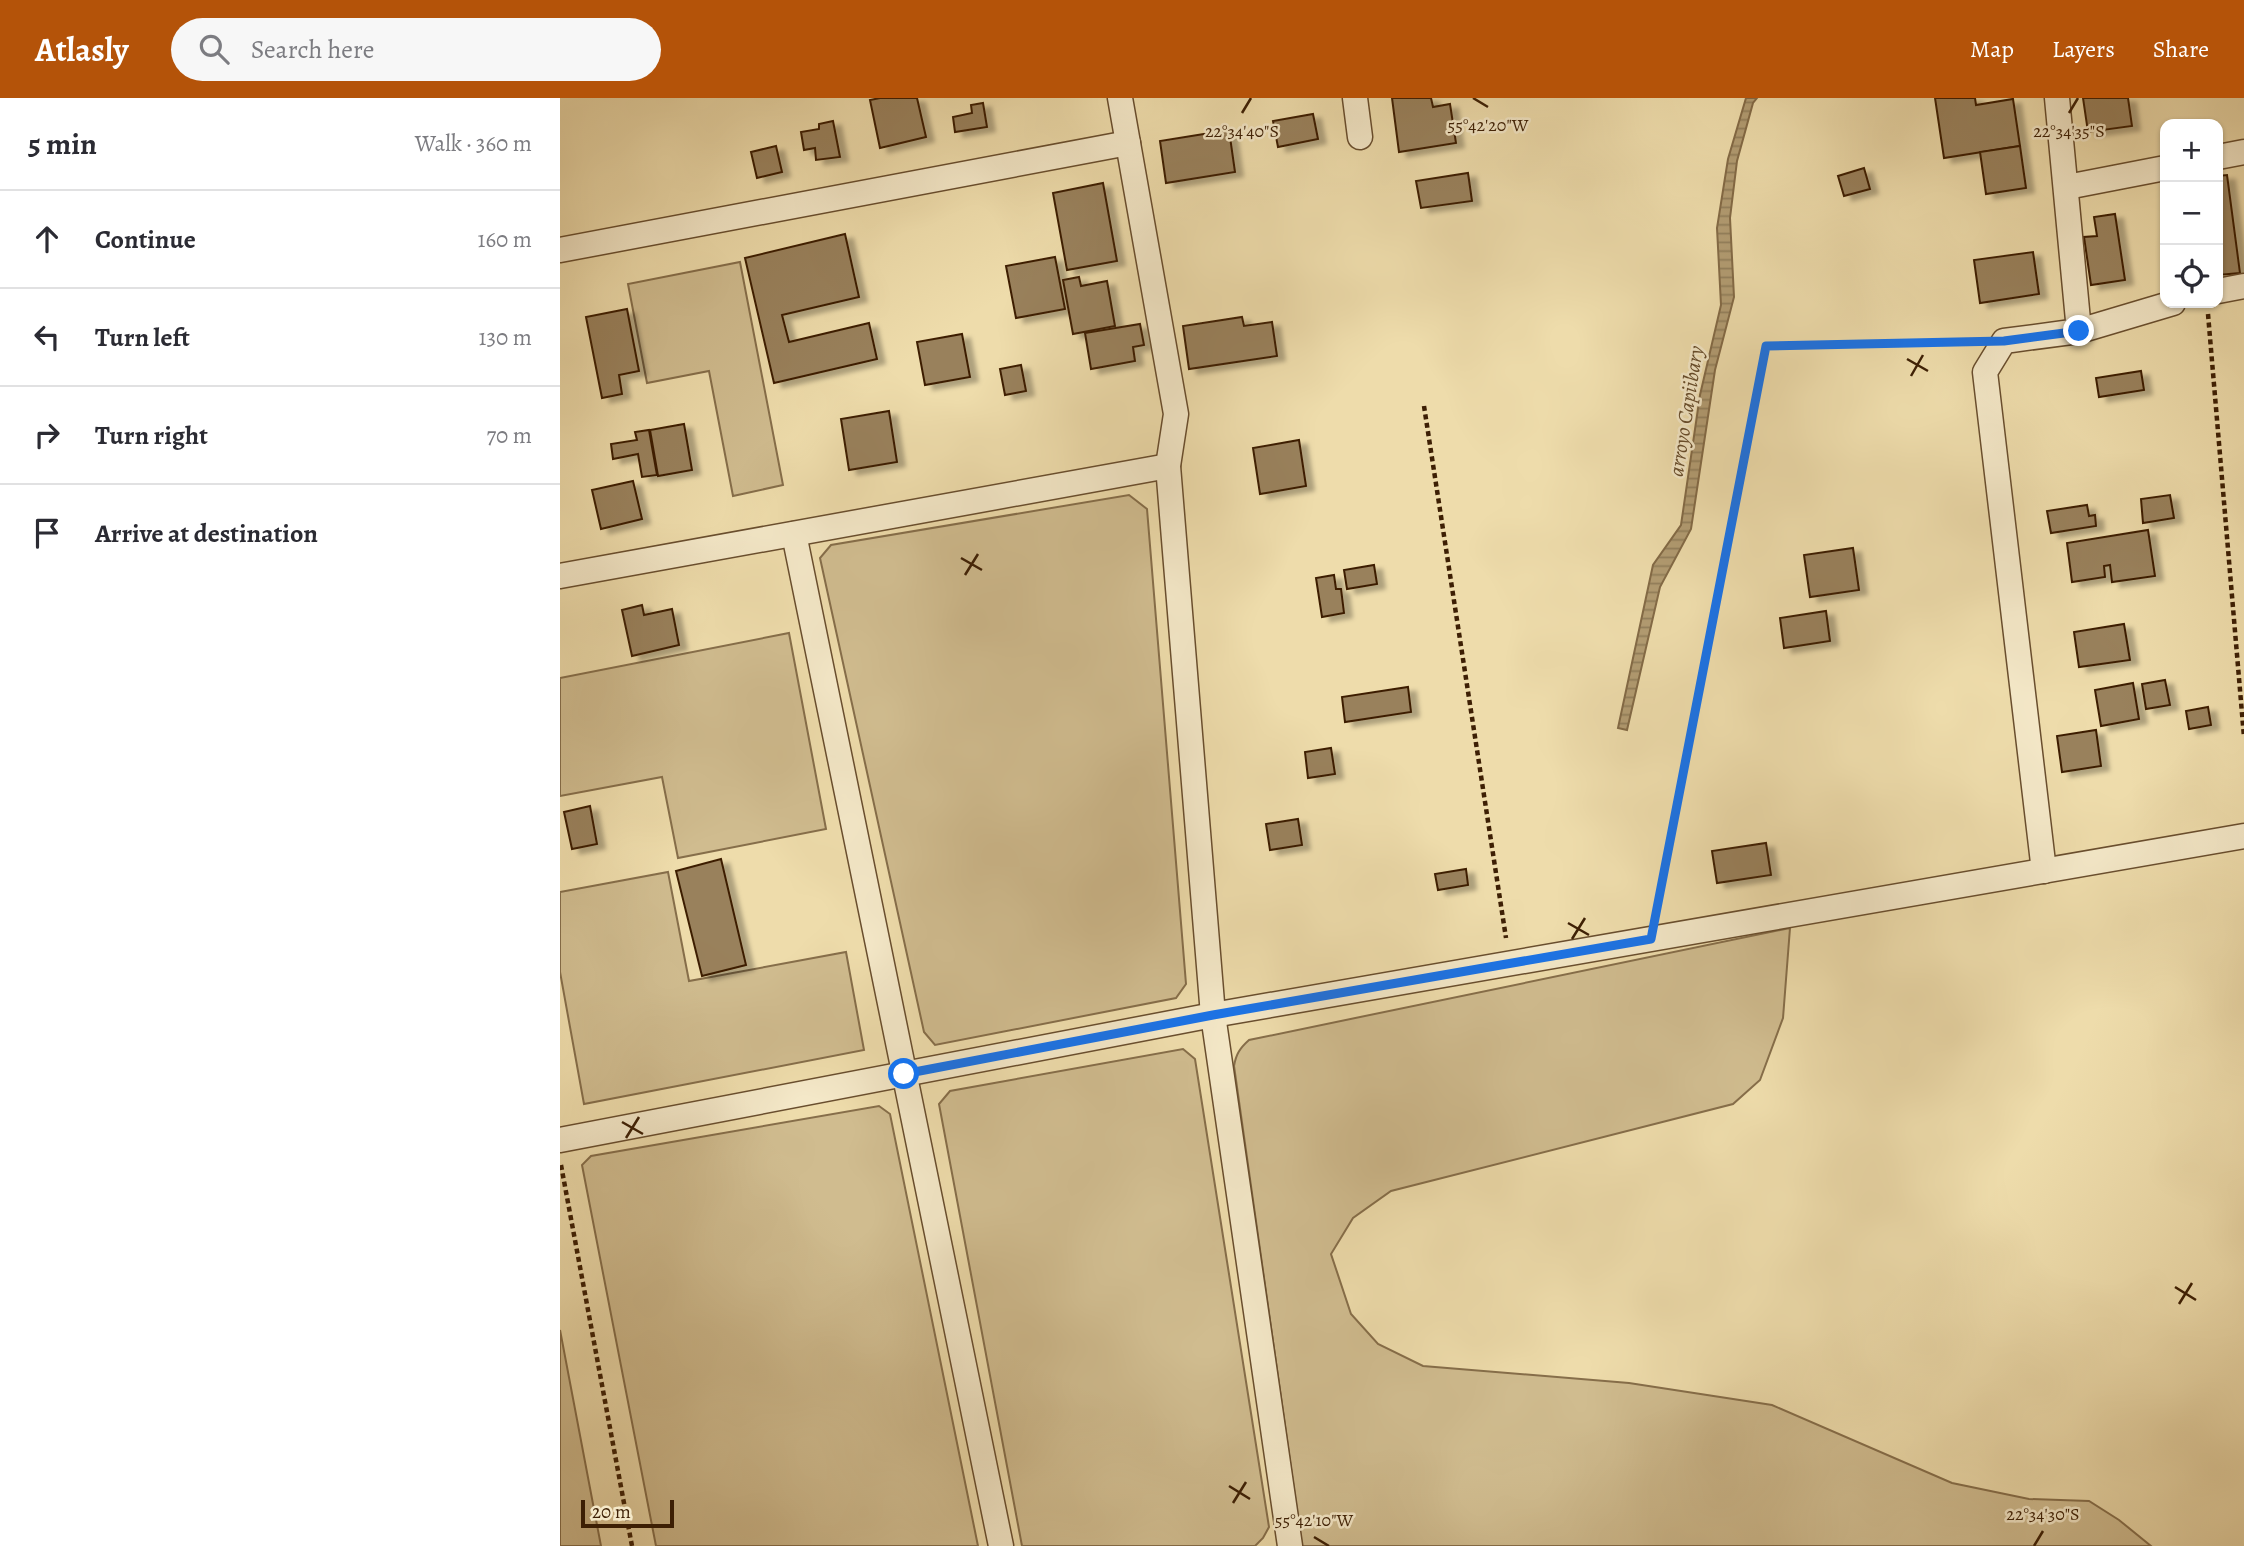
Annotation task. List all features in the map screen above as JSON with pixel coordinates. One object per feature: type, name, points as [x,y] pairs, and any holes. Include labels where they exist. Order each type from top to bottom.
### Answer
[{"type":"street","points":[[1120,98],[1176,414],[1168,466],[1213,1015],[1290,1546]]},
{"type":"street","points":[[1355,98],[1360,136]]},
{"type":"street","points":[[2057,98],[2079,331]]},
{"type":"street","points":[[560,250],[1128,143]]},
{"type":"street","points":[[2223,156],[2244,152]]},
{"type":"street","points":[[2067,187],[2160,169]]},
{"type":"street","points":[[2223,290],[2244,286]]},
{"type":"street","points":[[2044,871],[1985,372],[2004,341],[2079,331],[2160,307]]},
{"type":"street","points":[[560,576],[1168,466]]},
{"type":"street","points":[[794,534],[1001,1546]]},
{"type":"street","points":[[560,1140],[1213,1015],[2244,836]]},
{"type":"path","points":[[2207,308],[2244,737]]},
{"type":"path","points":[[1651,939],[1766,346],[2004,341]]},
{"type":"path","points":[[1424,406],[1510,964]]},
{"type":"path","points":[[560,1157],[632,1546]]},
{"type":"shaded area","points":[[1746,98],[1757,98],[1753,103],[1737,161],[1730,218],[1734,297],[1715,370],[1691,529],[1660,587],[1627,730],[1618,728],[1653,565],[1681,525],[1700,395],[1721,305],[1717,228],[1728,159]]},
{"type":"shaded area","points":[[740,262],[783,485],[733,496],[709,371],[647,383],[628,284]]},
{"type":"shaded area","points":[[1129,495],[1147,509],[1186,984],[1176,998],[935,1045],[924,1032],[820,558],[831,545]]},
{"type":"shaded area","points":[[789,633],[826,829],[678,858],[662,777],[560,796],[560,678]]},
{"type":"shaded area","points":[[668,872],[689,981],[846,952],[864,1050],[584,1104],[560,972],[560,892]]},
{"type":"shaded area","points":[[1790,928],[1783,1018],[1760,1080],[1733,1104],[1391,1191],[1353,1218],[1331,1254],[1351,1314],[1378,1344],[1423,1366],[1629,1383],[1772,1405],[1952,1483],[2029,1499],[2089,1501],[2119,1520],[2151,1546],[1302,1546],[1234,1066],[1241,1049],[1249,1040]]},
{"type":"shaded area","points":[[1183,1049],[1195,1059],[1269,1527],[1255,1546],[1022,1546],[939,1104],[950,1091]]},
{"type":"shaded area","points":[[879,1106],[890,1114],[978,1546],[656,1546],[582,1165],[591,1156]]},
{"type":"shaded area","points":[[560,1330],[601,1546],[560,1546]]},
{"type":"building","points":[[917,98],[926,137],[880,148],[870,100]]},
{"type":"building","points":[[1392,98],[1431,98],[1433,107],[1450,104],[1456,143],[1399,152]]},
{"type":"building","points":[[1935,98],[1975,98],[1976,105],[2013,99],[2020,146],[1944,158]]},
{"type":"building","points":[[2083,98],[2128,98],[2132,126],[2088,132]]},
{"type":"building","points":[[983,103],[987,127],[955,132],[953,117],[972,113],[971,105]]},
{"type":"building","points":[[1313,114],[1318,139],[1278,147],[1273,121]]},
{"type":"building","points":[[833,121],[840,157],[816,160],[815,148],[804,150],[801,132],[819,129],[819,124]]},
{"type":"building","points":[[1229,130],[1235,172],[1166,183],[1160,141]]},
{"type":"building","points":[[776,146],[782,172],[757,178],[751,152]]},
{"type":"building","points":[[2020,146],[2026,188],[1986,194],[1980,152]]},
{"type":"building","points":[[1864,168],[1870,189],[1844,196],[1838,176]]},
{"type":"building","points":[[1468,173],[1472,201],[1421,208],[1416,181]]},
{"type":"building","points":[[2223,175],[2227,175],[2240,273],[2223,275],[2223,182]]},
{"type":"building","points":[[1103,183],[1117,261],[1067,270],[1053,193]]},
{"type":"building","points":[[2115,214],[2125,280],[2091,285],[2084,237],[2097,236],[2094,217]]},
{"type":"building","points":[[845,234],[859,297],[782,315],[789,342],[869,323],[877,359],[774,383],[745,258]]},
{"type":"building","points":[[2033,252],[2039,294],[1980,303],[1974,260]]},
{"type":"building","points":[[1055,257],[1065,309],[1016,318],[1006,266]]},
{"type":"building","points":[[1079,277],[1081,286],[1107,281],[1115,326],[1073,334],[1063,280]]},
{"type":"building","points":[[627,309],[639,371],[619,375],[622,394],[602,398],[586,317]]},
{"type":"building","points":[[1242,317],[1244,326],[1272,322],[1277,356],[1189,369],[1183,326]]},
{"type":"building","points":[[1140,324],[1144,345],[1133,347],[1135,361],[1091,369],[1085,333]]},
{"type":"building","points":[[962,334],[970,377],[925,385],[917,342]]},
{"type":"building","points":[[1021,365],[1026,391],[1005,395],[1000,369]]},
{"type":"building","points":[[2141,371],[2144,390],[2099,397],[2096,378]]},
{"type":"building","points":[[889,411],[897,462],[849,470],[841,419]]},
{"type":"building","points":[[684,424],[692,470],[658,476],[650,430]]},
{"type":"building","points":[[649,430],[657,475],[642,477],[638,454],[613,459],[611,444],[637,440],[635,432]]},
{"type":"building","points":[[1299,440],[1306,486],[1260,494],[1253,448]]},
{"type":"building","points":[[633,481],[642,519],[601,529],[592,490]]},
{"type":"building","points":[[2170,495],[2174,518],[2143,523],[2141,499]]},
{"type":"building","points":[[2087,505],[2089,516],[2095,515],[2096,526],[2051,533],[2047,511]]},
{"type":"building","points":[[2148,530],[2155,576],[2112,582],[2110,565],[2104,566],[2105,577],[2072,582],[2067,543]]},
{"type":"building","points":[[1853,548],[1859,590],[1810,597],[1804,555]]},
{"type":"building","points":[[1374,565],[1377,584],[1347,589],[1344,570]]},
{"type":"building","points":[[1334,575],[1336,589],[1341,589],[1344,613],[1322,617],[1316,578]]},
{"type":"building","points":[[642,605],[644,615],[672,609],[679,645],[632,656],[622,610]]},
{"type":"building","points":[[1826,611],[1830,641],[1784,648],[1780,618]]},
{"type":"building","points":[[2124,624],[2130,660],[2079,667],[2074,632]]},
{"type":"building","points":[[2165,680],[2170,705],[2146,709],[2142,684]]},
{"type":"building","points":[[2133,683],[2139,719],[2101,726],[2095,690]]},
{"type":"building","points":[[1408,687],[1411,712],[1345,722],[1342,697]]},
{"type":"building","points":[[2208,707],[2211,725],[2189,729],[2186,711]]},
{"type":"building","points":[[2096,730],[2101,766],[2062,772],[2057,736]]},
{"type":"building","points":[[1331,748],[1335,774],[1308,778],[1305,752]]},
{"type":"building","points":[[590,806],[597,844],[572,849],[564,812]]},
{"type":"building","points":[[1298,819],[1302,845],[1270,850],[1266,824]]},
{"type":"building","points":[[1766,843],[1771,875],[1717,883],[1712,851]]},
{"type":"building","points":[[721,859],[746,965],[702,976],[676,871]]},
{"type":"building","points":[[1466,869],[1468,885],[1438,890],[1435,874]]},
{"type":"route","points":[[904,1074],[1213,1015],[1651,939],[1766,346],[2004,341],[2079,331]]},
{"type":"water label","name":"arroyo Capiibary","points":[[1686,411]]}]
